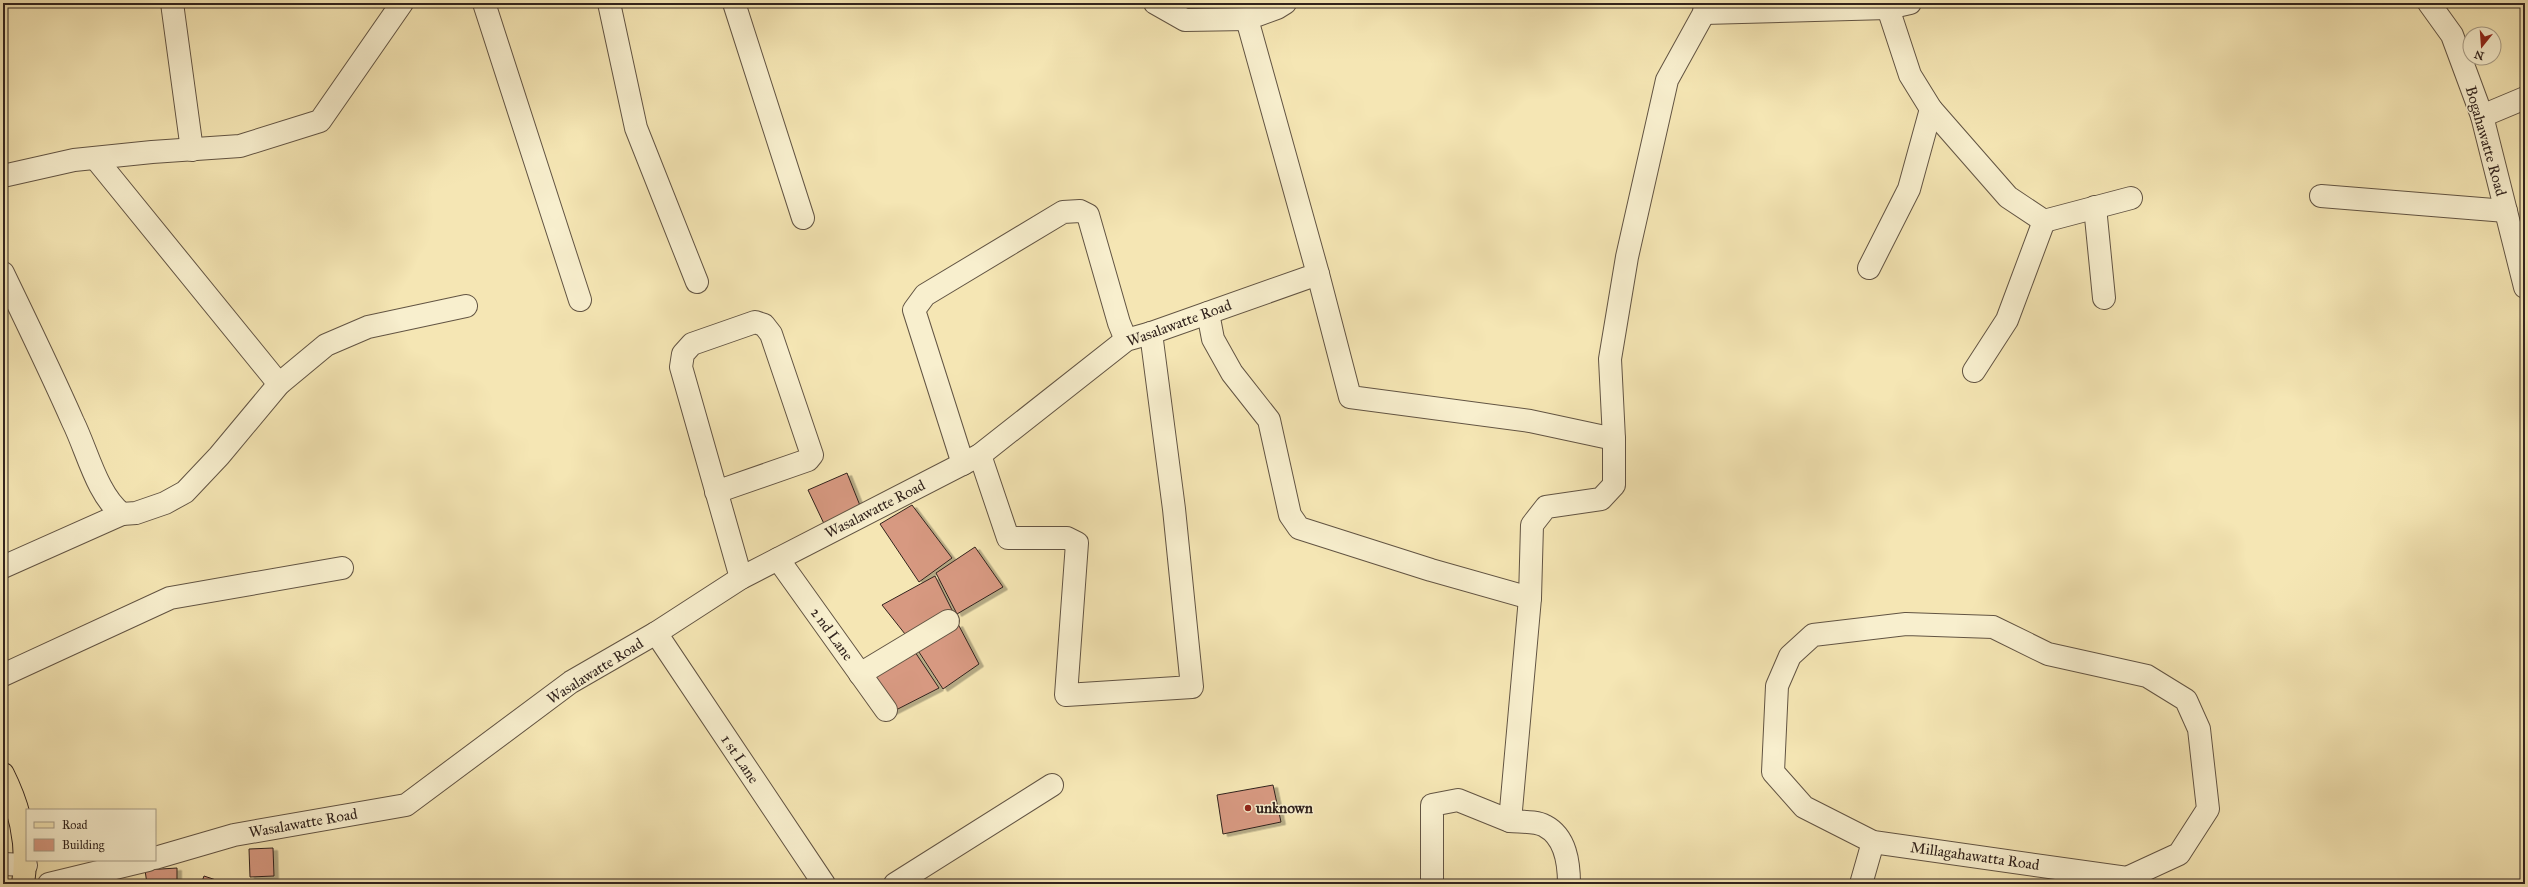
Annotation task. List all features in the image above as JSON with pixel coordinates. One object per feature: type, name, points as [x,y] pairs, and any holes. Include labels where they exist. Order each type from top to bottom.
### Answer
[{"type":"main road","points":[[3,774],[16,800],[24,841],[24,875]]},
{"type":"street","points":[[172,3],[192,150]]},
{"type":"street","points":[[3,176],[74,160],[240,146],[320,121],[402,3]]},
{"type":"street","points":[[484,3],[580,300]]},
{"type":"street","points":[[609,3],[636,128],[697,282]]},
{"type":"street","points":[[734,3],[803,218]]},
{"type":"street","points":[[1155,3],[1186,20],[1247,19],[1277,8],[1285,3]]},
{"type":"street","points":[[1510,821],[1530,598],[1532,525],[1546,507],[1601,499],[1614,485],[1614,439],[1610,359],[1627,256],[1667,80],[1705,8],[1888,8],[1910,3]]},
{"type":"street","name":"Bogahawatte Road","points":[[2429,3],[2452,35],[2482,116],[2525,287]]},
{"type":"street","points":[[1888,8],[1910,75],[1931,109],[2008,197],[2044,221],[2131,198]]},
{"type":"street","points":[[1247,19],[1318,274],[1350,397],[1530,421],[1614,439]]},
{"type":"street","points":[[2482,116],[2525,98]]},
{"type":"street","points":[[1869,268],[1909,189],[1931,109]]},
{"type":"street","points":[[96,159],[279,384]]},
{"type":"street","points":[[2321,196],[2506,211]]},
{"type":"street","points":[[2095,207],[2104,298]]},
{"type":"street","points":[[1126,340],[1119,323],[1088,215],[1080,211],[1063,212],[925,295],[914,310],[971,459],[1008,538],[1067,538],[1077,543],[1066,695],[1192,688],[1174,509],[1151,333]]},
{"type":"street","points":[[1974,371],[2007,320],[2044,221]]},
{"type":"street","points":[[3,274],[74,422],[105,494],[112,506],[122,514]]},
{"type":"street","name":"Wasalawatte Road","points":[[156,858],[234,835],[406,805],[572,682],[656,633],[741,578],[971,459],[1126,340],[1151,333],[1318,274]]},
{"type":"street","points":[[3,567],[122,514],[136,513],[165,503],[185,492],[219,456],[279,384],[326,345],[368,327],[466,306]]},
{"type":"street","points":[[1208,312],[1213,340],[1232,373],[1270,420],[1290,515],[1299,528],[1431,570],[1530,598]]},
{"type":"street","points":[[716,492],[808,460],[812,455],[771,334],[764,325],[755,322],[692,344],[683,354],[681,367],[716,492],[741,578]]},
{"type":"street","name":"2 nd Lane","points":[[778,559],[886,710]]},
{"type":"street","points":[[3,675],[170,598],[342,568]]},
{"type":"street","points":[[860,674],[948,621]]},
{"type":"street","name":"Millagahawatta Road","points":[[1906,624],[1993,627],[2048,654],[2147,676],[2186,700],[2198,729],[2208,809],[2179,854],[2127,878],[1873,842],[1804,807],[1773,772],[1777,686],[1790,656],[1813,635],[1906,624]]},
{"type":"street","name":"1 st Lane","points":[[656,633],[824,884]]},
{"type":"street","points":[[895,884],[1052,785]]},
{"type":"street","points":[[1432,884],[1432,805],[1458,800],[1510,821],[1544,825],[1561,840],[1569,867],[1568,884]]},
{"type":"street","points":[[1861,884],[1873,842]]},
{"type":"street","points":[[49,884],[144,861]]},
{"type":"street","points":[[3,864],[24,875]]},
{"type":"building","points":[[847,473],[863,513],[826,528],[808,490]]},
{"type":"building","points":[[912,505],[952,558],[919,582],[880,524]]},
{"type":"building","points":[[975,547],[1003,587],[957,614],[936,573]]},
{"type":"building","points":[[935,576],[954,614],[909,639],[882,605]]},
{"type":"building","points":[[958,624],[979,664],[943,689],[917,649]]},
{"type":"building","points":[[913,649],[939,688],[892,712],[869,675]]},
{"type":"building","name":"unknown","points":[[1273,785],[1281,822],[1223,834],[1217,795]]},
{"type":"building","points":[[273,848],[274,876],[250,877],[249,849]]},
{"type":"building","points":[[177,868],[177,884],[147,884],[145,870]]},
{"type":"building","points":[[204,876],[228,884],[201,884]]},
{"type":"place","name":"unknown","points":[[1248,808]]}]
